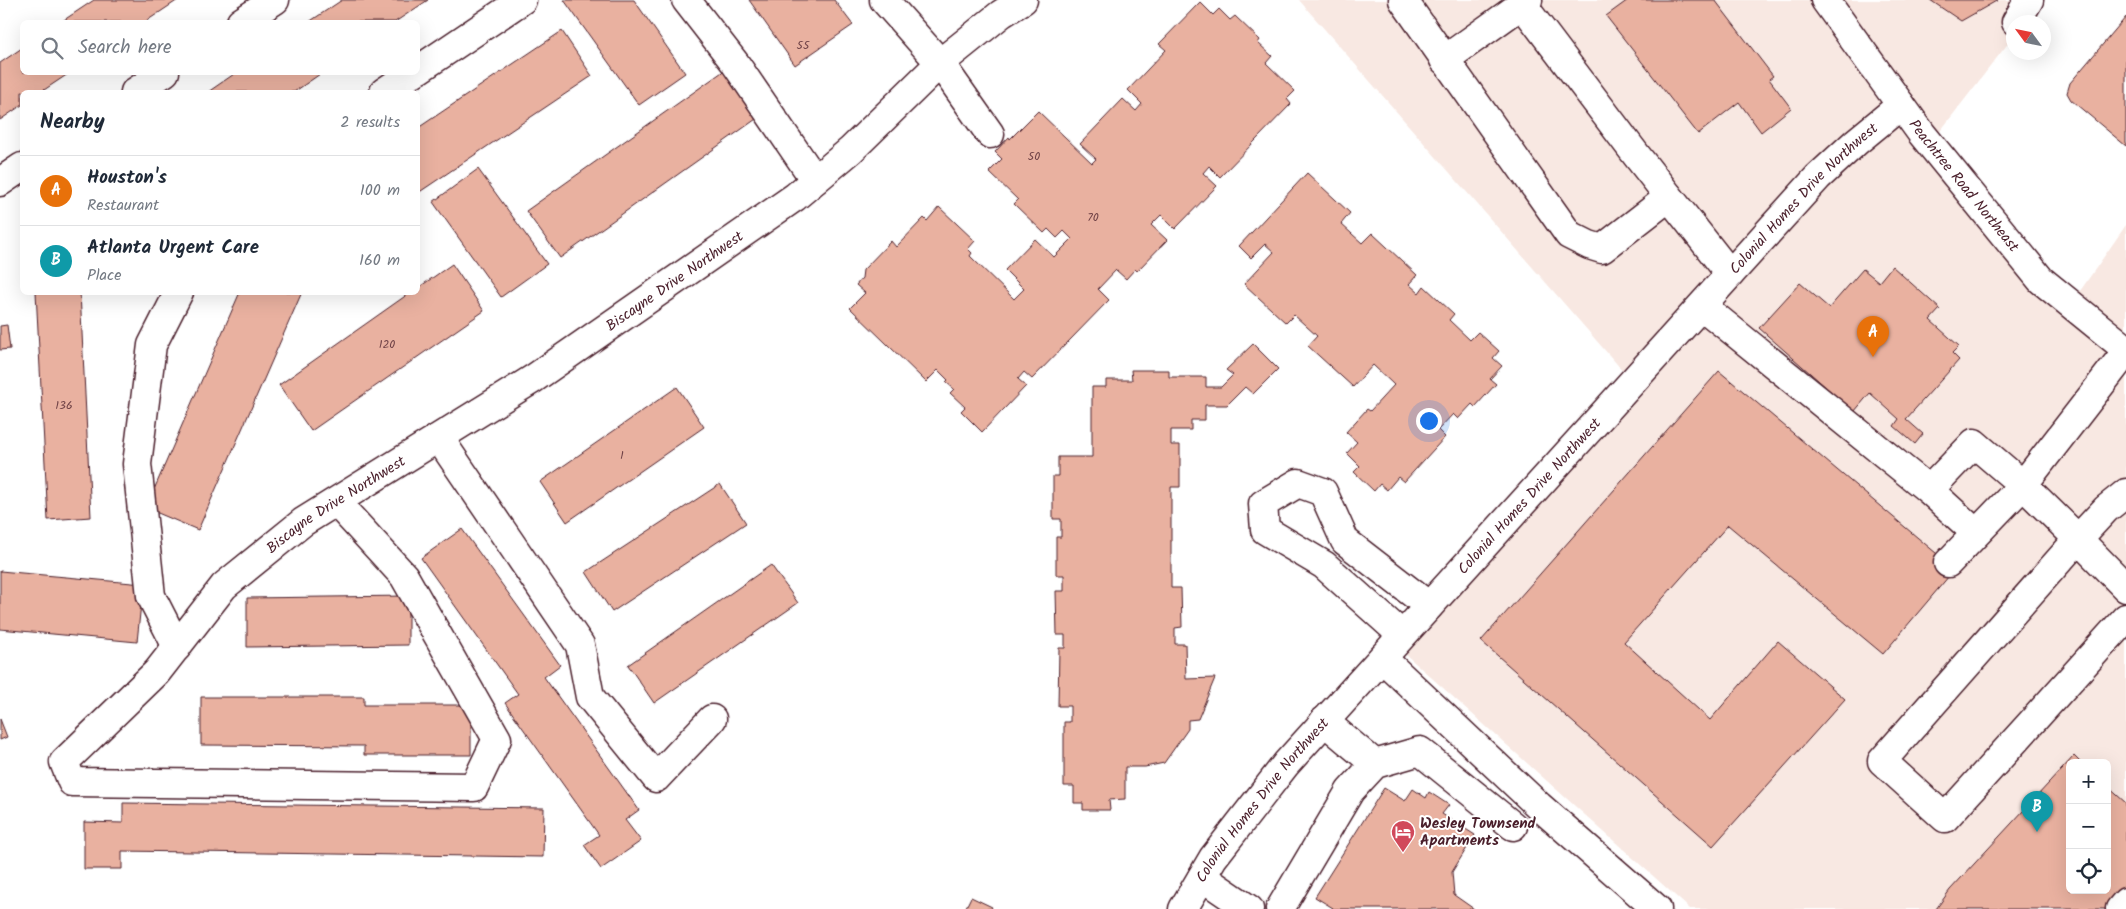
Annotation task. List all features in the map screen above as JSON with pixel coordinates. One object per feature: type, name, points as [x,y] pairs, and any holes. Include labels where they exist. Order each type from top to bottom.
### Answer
[{"type":"main road","points":[[244,20],[275,0]]},
{"type":"main road","points":[[420,69],[522,0]]},
{"type":"main road","points":[[686,0],[735,63],[815,180]]},
{"type":"main road","points":[[884,0],[940,63],[990,134]]},
{"type":"main road","name":"Biscayne Drive Northwest","points":[[336,502],[404,576],[497,740],[474,787],[72,782],[64,762],[157,672],[224,586],[303,522],[533,379],[795,197],[850,150],[940,63],[1001,14],[1022,0]]},
{"type":"main road","points":[[1403,0],[1569,235],[1602,249],[1670,197]]},
{"type":"main road","name":"Peachtree Road Northeast","points":[[1825,0],[1922,134],[2041,280],[2126,351]]},
{"type":"main road","points":[[2021,15],[2029,0]]},
{"type":"main road","points":[[1444,60],[1525,2],[1670,197],[1730,274]]},
{"type":"main road","points":[[138,90],[161,75]]},
{"type":"main road","points":[[387,90],[410,75]]},
{"type":"main road","name":"Colonial Homes Drive Northwest","points":[[1183,909],[1213,858],[1286,764],[1818,177],[1856,142],[1901,105]]},
{"type":"main road","points":[[0,182],[20,168]]},
{"type":"main road","points":[[177,295],[152,345],[137,464],[151,596],[177,647]]},
{"type":"main road","points":[[1702,306],[1929,490],[1976,533]]},
{"type":"main road","points":[[1948,563],[2023,485],[2126,351]]},
{"type":"main road","points":[[439,438],[580,645],[590,696],[656,778],[712,719]]},
{"type":"main road","points":[[1929,490],[1974,443],[2023,485],[2126,588]]},
{"type":"main road","points":[[1402,635],[1324,565],[1265,530],[1263,504],[1298,483],[1323,492],[1345,541],[1429,606]]},
{"type":"main road","points":[[2126,493],[2106,509],[2078,539],[1882,761],[1945,818],[2126,618]]},
{"type":"main road","points":[[1382,658],[1539,806],[1658,909]]},
{"type":"main road","points":[[1324,722],[1375,764]]},
{"type":"main road","points":[[1280,909],[1350,791],[1375,764],[1420,750],[1513,826]]},
{"type":"main road","points":[[1202,877],[1250,909]]},
{"type":"main road","points":[[2120,909],[2126,902]]},
{"type":"shaded area","points":[[1299,0],[2042,0],[2023,15],[2006,15],[2006,46],[1931,143],[2064,314],[2126,225],[2126,909],[1690,909],[1395,645],[1623,371]]},
{"type":"building","points":[[94,0],[178,0],[148,20],[64,20]]},
{"type":"building","points":[[342,0],[428,0],[398,20],[312,20]]},
{"type":"building","points":[[564,0],[634,0],[685,73],[639,105]]},
{"type":"building","points":[[749,0],[834,0],[853,25],[795,65]]},
{"type":"building","points":[[1628,0],[1715,0],[1773,76],[1769,79],[1791,108],[1761,132],[1739,102],[1698,134],[1606,16]]},
{"type":"building","points":[[1930,0],[1998,0],[1961,21]]},
{"type":"building","points":[[1200,2],[1213,15],[1219,9],[1230,20],[1235,16],[1260,40],[1258,43],[1272,56],[1266,63],[1295,91],[1287,99],[1291,104],[1220,177],[1209,166],[1203,173],[1217,186],[1175,229],[1161,215],[1151,225],[1167,240],[1137,271],[1135,269],[1126,279],[1116,270],[1098,289],[1109,300],[1032,379],[1024,372],[1018,379],[1026,386],[982,432],[961,411],[965,407],[950,393],[954,389],[946,382],[948,380],[938,370],[926,382],[850,308],[865,293],[856,285],[862,278],[863,270],[891,241],[896,247],[924,218],[927,221],[939,207],[975,241],[968,249],[972,253],[970,256],[1014,299],[1024,289],[1005,270],[1035,239],[1054,257],[1072,239],[1064,231],[1057,238],[1048,229],[1044,233],[1014,204],[1018,200],[989,172],[1002,159],[995,152],[1038,111],[1092,163],[1096,159],[1080,144],[1123,99],[1136,111],[1142,104],[1128,90],[1166,50],[1159,44]]},
{"type":"building","points":[[2126,17],[2126,146],[2071,100],[2067,93],[2070,83]]},
{"type":"building","points":[[562,31],[592,76],[420,192],[420,127]]},
{"type":"building","points":[[20,49],[20,75],[66,75],[44,90],[20,90],[20,106],[0,120],[0,63]]},
{"type":"building","points":[[732,65],[766,112],[560,258],[526,211]]},
{"type":"building","points":[[233,75],[319,75],[297,90],[211,90]]},
{"type":"building","points":[[478,169],[547,264],[501,297],[433,202]]},
{"type":"building","points":[[1307,173],[1350,213],[1341,224],[1362,243],[1372,233],[1417,275],[1409,284],[1419,293],[1424,286],[1454,314],[1449,320],[1470,340],[1478,332],[1499,351],[1493,358],[1502,366],[1490,379],[1496,384],[1475,407],[1472,404],[1458,419],[1453,414],[1438,430],[1445,437],[1404,482],[1398,477],[1387,490],[1380,484],[1374,491],[1354,472],[1360,466],[1347,453],[1357,442],[1346,432],[1367,409],[1370,411],[1394,385],[1373,365],[1353,387],[1308,346],[1317,336],[1294,315],[1286,323],[1244,284],[1274,252],[1265,244],[1251,258],[1239,246]]},
{"type":"building","points":[[452,264],[484,311],[311,431],[279,385],[407,295],[420,295],[420,287]]},
{"type":"building","points":[[1892,266],[1940,309],[1930,320],[1959,346],[1952,353],[1959,360],[1906,419],[1923,434],[1915,444],[1894,426],[1899,419],[1870,393],[1854,412],[1759,328],[1800,283],[1829,308],[1863,269],[1879,282]]},
{"type":"building","points":[[36,295],[80,295],[91,517],[48,520]]},
{"type":"building","points":[[239,295],[301,295],[198,530],[146,508]]},
{"type":"building","points":[[7,325],[10,349],[0,350],[0,326]]},
{"type":"building","points":[[1253,344],[1278,369],[1253,394],[1245,387],[1227,405],[1205,405],[1205,420],[1191,420],[1191,430],[1171,430],[1171,445],[1180,445],[1180,487],[1171,487],[1171,588],[1181,588],[1182,627],[1175,628],[1175,644],[1185,644],[1186,679],[1215,678],[1198,719],[1188,720],[1188,729],[1164,763],[1145,767],[1125,767],[1125,799],[1109,800],[1110,810],[1083,810],[1083,803],[1074,803],[1074,786],[1064,786],[1064,722],[1070,722],[1070,706],[1058,706],[1059,648],[1065,648],[1065,635],[1057,635],[1056,591],[1064,591],[1064,575],[1056,575],[1056,537],[1061,537],[1061,519],[1053,519],[1053,476],[1058,476],[1058,457],[1092,457],[1092,387],[1106,387],[1106,380],[1132,380],[1131,370],[1169,370],[1169,377],[1206,377],[1206,387],[1221,387],[1233,375],[1226,370]]},
{"type":"building","points":[[1719,371],[1955,569],[1883,654],[1728,525],[1624,642],[1710,720],[1778,641],[1845,699],[1713,846],[1481,641]]},
{"type":"building","points":[[677,387],[704,427],[567,522],[540,482]]},
{"type":"building","points":[[720,484],[746,523],[612,612],[586,572]]},
{"type":"building","points":[[462,529],[560,665],[544,677],[639,810],[625,820],[641,841],[601,869],[584,845],[599,835],[505,703],[518,694],[421,558]]},
{"type":"building","points":[[771,565],[798,603],[654,703],[628,665]]},
{"type":"building","points":[[0,571],[143,584],[137,642],[0,629]]},
{"type":"building","points":[[408,596],[408,645],[247,647],[247,598]]},
{"type":"building","points":[[201,697],[364,697],[364,705],[471,705],[471,755],[364,755],[364,746],[201,745]]},
{"type":"building","points":[[0,719],[7,737],[0,740]]},
{"type":"building","points":[[2066,765],[2066,894],[2111,894],[2111,790],[2126,803],[2126,891],[2111,909],[1936,909],[1950,890]]},
{"type":"building","name":"Wesley Townsend Apartments","points":[[1384,788],[1405,801],[1413,789],[1426,798],[1429,792],[1449,805],[1442,814],[1475,835],[1452,872],[1454,895],[1474,909],[1332,909],[1315,897]]},
{"type":"building","points":[[123,803],[544,808],[543,857],[122,851],[122,869],[84,869],[84,822],[123,823]]},
{"type":"building","points":[[971,897],[992,907],[991,909],[965,909]]},
{"type":"place","name":"Houston's","points":[[1873,357]]},
{"type":"place","name":"Atlanta Urgent Care","points":[[2037,832]]},
{"type":"place","name":"Wesley Townsend Apartments","points":[[1403,853]]}]
